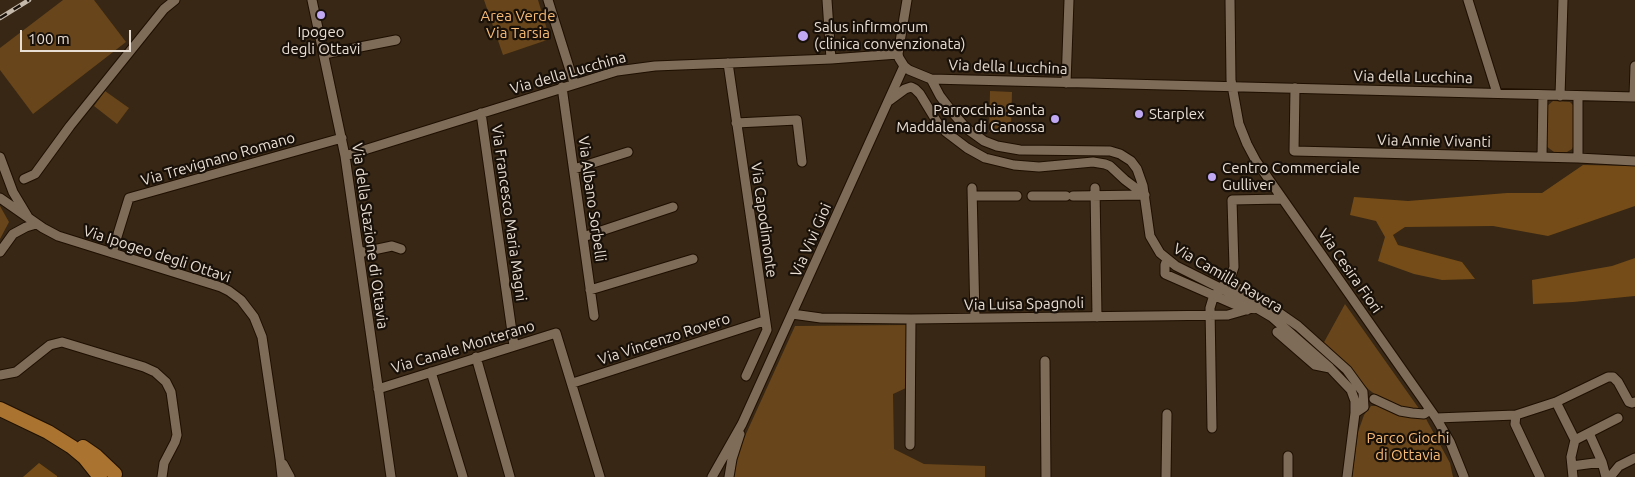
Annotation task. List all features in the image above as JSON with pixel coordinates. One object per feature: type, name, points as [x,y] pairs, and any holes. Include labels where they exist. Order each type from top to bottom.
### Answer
[{"type":"highway","points":[[0,409],[48,432],[81,454],[100,477]]},
{"type":"highway","points":[[48,432],[59,434],[84,447],[103,461],[115,474]]},
{"type":"street","points":[[24,179],[35,174],[70,126],[158,17],[175,0]]},
{"type":"street","name":"Via della Stazione di Ottavia","points":[[312,0],[345,156],[390,477]]},
{"type":"street","points":[[548,0],[574,83]]},
{"type":"street","points":[[904,66],[898,54],[907,0]]},
{"type":"street","points":[[1066,82],[1069,0]]},
{"type":"street","name":"Via Cesira Fiori","points":[[1230,0],[1232,86],[1239,124],[1247,144],[1256,161],[1282,199],[1436,418],[1450,442],[1462,477]]},
{"type":"street","points":[[1468,0],[1496,92]]},
{"type":"street","points":[[1560,96],[1564,0]]},
{"type":"street","points":[[827,1],[831,59]]},
{"type":"street","points":[[324,54],[396,40]]},
{"type":"street","name":"Via della Lucchina","points":[[345,156],[613,71],[632,68],[898,54]]},
{"type":"street","name":"Via Capodimonte","points":[[728,63],[764,321],[767,330],[746,376]]},
{"type":"street","name":"Via della Lucchina","points":[[904,66],[931,79],[1634,97]]},
{"type":"street","name":"Via Vivi Gioi","points":[[712,477],[742,424],[904,66]]},
{"type":"street","points":[[1634,97],[1635,66]]},
{"type":"street","name":"Via Camilla Ravera","points":[[931,79],[952,113],[977,137],[997,146],[1020,150],[1115,152],[1126,157],[1134,165],[1141,178],[1151,239],[1167,260],[1184,271],[1224,285],[1259,308],[1330,368],[1353,393],[1355,413],[1347,477]]},
{"type":"street","name":"Via Albano Sorbelli","points":[[562,87],[594,316]]},
{"type":"street","points":[[888,102],[905,88],[911,87],[920,94],[937,122],[946,132],[966,148],[985,158],[1022,166],[1039,167],[1096,162],[1106,164],[1145,194]]},
{"type":"street","name":"Via Annie Vivanti","points":[[1295,88],[1294,151],[1635,161]]},
{"type":"street","points":[[1542,157],[1543,95]]},
{"type":"street","points":[[1578,96],[1578,158]]},
{"type":"street","name":"Via Francesco Maria Magni","points":[[481,113],[514,346]]},
{"type":"street","points":[[736,123],[797,120],[802,162]]},
{"type":"street","points":[[966,148],[977,137]]},
{"type":"street","name":"Via Trevignano Romano","points":[[112,253],[129,198],[342,138]]},
{"type":"street","points":[[574,169],[628,152]]},
{"type":"street","points":[[0,157],[13,192],[33,222],[13,234],[0,252]]},
{"type":"street","points":[[975,318],[972,192],[1017,196]]},
{"type":"street","points":[[1032,196],[1070,196],[1095,192],[1145,194]]},
{"type":"street","points":[[1095,192],[1097,317]]},
{"type":"street","name":"Via Ipogeo degli Ottavi","points":[[0,198],[33,222],[58,236],[226,289],[238,297],[256,320],[262,337],[282,477]]},
{"type":"street","points":[[1212,428],[1210,316],[1214,296],[1232,274],[1235,265],[1232,200],[1282,199]]},
{"type":"street","points":[[583,237],[673,208]]},
{"type":"street","points":[[359,252],[392,246],[401,249]]},
{"type":"street","points":[[590,290],[694,259]]},
{"type":"street","points":[[1167,260],[1164,265],[1164,274],[1214,296],[1259,308],[1298,326],[1347,370],[1363,392],[1364,408]]},
{"type":"street","name":"Via Luisa Spagnoli","points":[[792,314],[821,318],[911,319],[1210,316],[1231,315],[1259,308]]},
{"type":"street","points":[[910,444],[911,319]]},
{"type":"street","name":"Via Vincenzo Rovero","points":[[573,383],[764,321]]},
{"type":"street","points":[[1277,332],[1315,365],[1330,368]]},
{"type":"street","name":"Via Canale Monterano","points":[[378,389],[556,333],[573,383],[600,477]]},
{"type":"street","points":[[0,375],[16,372],[48,346],[62,342],[155,372],[166,382],[171,392],[177,435],[164,463],[162,477]]},
{"type":"street","points":[[476,357],[510,477]]},
{"type":"street","points":[[1045,361],[1046,477]]},
{"type":"street","points":[[431,372],[463,477]]},
{"type":"street","points":[[1436,418],[1516,415],[1556,402],[1608,377],[1613,377],[1618,382],[1628,402],[1635,402]]},
{"type":"street","points":[[1363,392],[1400,411],[1424,414],[1430,410]]},
{"type":"street","points":[[1355,413],[1374,399]]},
{"type":"street","points":[[1556,402],[1575,440],[1571,457],[1573,477]]},
{"type":"street","points":[[1166,477],[1167,414]]},
{"type":"street","points":[[1516,415],[1515,424],[1540,477]]},
{"type":"street","points":[[1575,440],[1618,418]]},
{"type":"street","name":"Via Vivi Gioi","points":[[730,477],[732,459],[742,424]]},
{"type":"street","points":[[1589,433],[1602,462],[1606,477]]},
{"type":"street","points":[[1288,456],[1288,477]]},
{"type":"street","points":[[1610,477],[1619,466],[1635,458]]},
{"type":"street","name":"Via Ipogeo degli Ottavi","points":[[280,459],[290,477]]},
{"type":"street","points":[[1572,466],[1602,462]]},
{"type":"green space","points":[[63,0],[94,0],[126,42],[33,114],[0,70],[0,48]]},
{"type":"green space","name":"Area Verde Via Tarsia","points":[[484,0],[538,0],[550,39],[503,55]]},
{"type":"green space","points":[[105,91],[129,108],[117,124],[94,106]]},
{"type":"green space","points":[[990,91],[1012,92],[1011,132],[989,132]]},
{"type":"green space","points":[[1553,101],[1570,102],[1574,106],[1575,143],[1572,149],[1567,152],[1554,152],[1546,146],[1547,106]]},
{"type":"green space","points":[[0,206],[9,222],[0,239]]},
{"type":"green space","points":[[1345,304],[1420,410],[1402,408],[1380,398],[1368,389],[1323,344]]},
{"type":"green space","points":[[907,325],[906,388],[893,394],[894,449],[924,464],[985,466],[985,477],[733,477],[740,447],[795,326]]},
{"type":"green space","name":"Parco Giochi di Ottavia","points":[[1371,406],[1381,406],[1404,416],[1425,417],[1450,463],[1453,477],[1352,477],[1358,432],[1364,415]]},
{"type":"shaded area","points":[[1583,165],[1635,166],[1635,206],[1548,236],[1493,226],[1405,227],[1393,235],[1398,245],[1462,262],[1475,279],[1442,280],[1414,274],[1378,261],[1385,237],[1376,221],[1350,215],[1354,197],[1408,201],[1507,193],[1542,193]]},
{"type":"shaded area","points":[[1635,258],[1635,296],[1533,304],[1532,280],[1612,266]]},
{"type":"shaded area","points":[[39,463],[57,476],[57,477],[23,477]]},
{"type":"railway","points":[[0,18],[29,0]]},
{"type":"place","name":"Ipogeo degli Ottavi","points":[[321,15]]},
{"type":"place","name":"Salus infirmorum (clinica convenzionata)","points":[[803,36]]},
{"type":"place","name":"Starplex","points":[[1139,114]]},
{"type":"place","name":"Parrocchia Santa Maddalena di Canossa","points":[[1055,119]]},
{"type":"place","name":"Centro Commerciale Gulliver","points":[[1212,177]]}]
